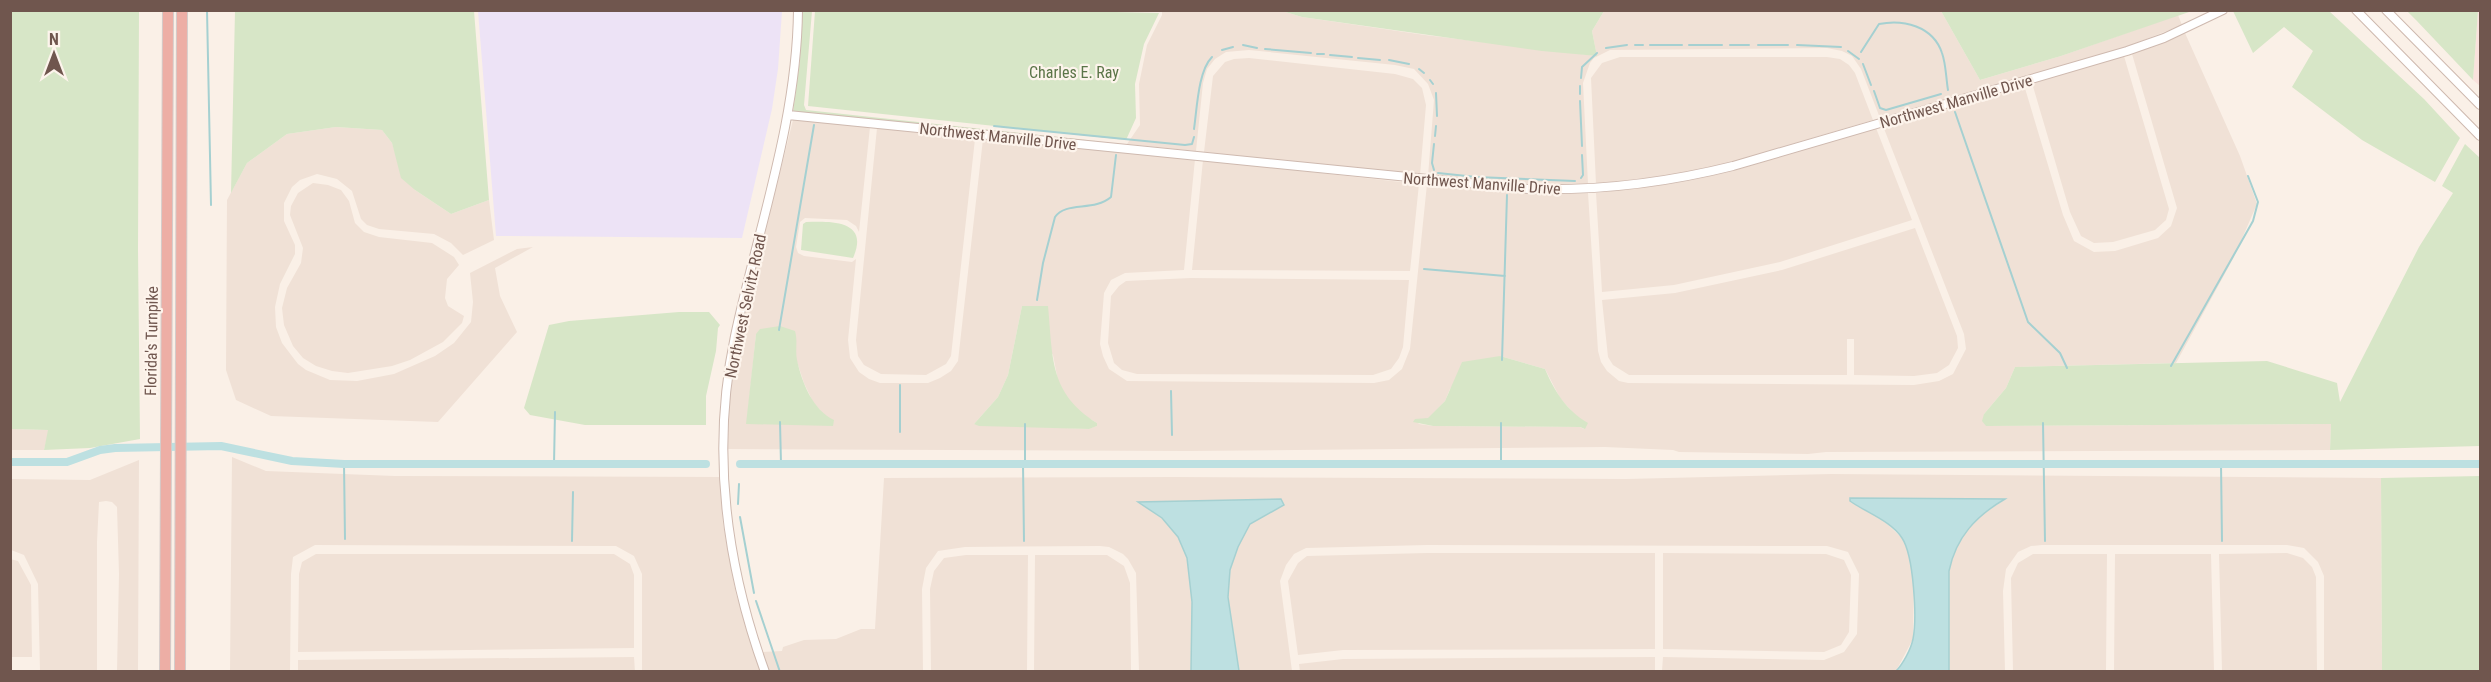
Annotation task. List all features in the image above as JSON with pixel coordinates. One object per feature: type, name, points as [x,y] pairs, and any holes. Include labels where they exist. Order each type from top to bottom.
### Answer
[{"type":"highway","name":"Florida's Turnpike","points":[[165,672],[168,10]]},
{"type":"highway","name":"Florida's Turnpike","points":[[180,672],[182,10]]},
{"type":"street","name":"Northwest Selvitz Road","points":[[765,672],[751,634],[733,563],[727,524],[724,434],[735,338],[788,116],[796,59],[798,10]]},
{"type":"street","name":"Northwest Manville Drive","points":[[788,116],[1505,187],[1613,188],[1688,177],[1733,166],[2127,51],[2164,38],[2223,10]]},
{"type":"street","points":[[2356,10],[2481,136]]},
{"type":"street","points":[[2386,10],[2481,105]]},
{"type":"shaded area","points":[[478,11],[782,11],[778,69],[772,109],[742,238],[496,236]]},
{"type":"shaded area","points":[[1162,11],[1282,11],[1302,17],[1425,35],[1597,56],[1592,31],[1604,11],[1941,11],[1980,80],[2061,56],[2178,15],[2182,25],[2126,47],[1880,118],[1861,69],[1852,56],[1842,51],[1827,48],[1610,50],[1594,58],[1583,83],[1588,184],[1546,185],[1428,176],[1434,100],[1428,84],[1414,69],[1395,65],[1249,50],[1226,52],[1215,59],[1207,69],[1203,83],[1196,151],[1127,144],[1140,125],[1139,84],[1147,45]]},
{"type":"shaded area","points":[[2478,11],[2480,11],[2480,86],[2473,80]]},
{"type":"shaded area","points":[[2185,33],[2240,156],[2257,204],[2234,257],[2176,363],[2015,367],[2006,388],[1984,414],[1986,426],[2331,424],[2330,450],[1826,452],[1808,454],[1679,452],[1605,447],[1186,451],[728,449],[729,404],[739,338],[793,120],[870,127],[859,232],[856,226],[847,220],[805,218],[800,222],[796,247],[798,253],[804,256],[852,262],[856,259],[848,340],[850,358],[859,372],[880,383],[928,383],[951,371],[958,361],[983,139],[1195,159],[1184,270],[1125,273],[1111,280],[1104,293],[1100,344],[1103,356],[1109,369],[1127,381],[1374,383],[1389,380],[1402,369],[1410,349],[1427,184],[1528,193],[1588,193],[1598,351],[1607,371],[1619,381],[1628,383],[1914,385],[1939,381],[1953,374],[1966,349],[1964,334],[1883,126],[2024,85],[2063,215],[2074,241],[2094,252],[2115,251],[2158,238],[2171,226],[2177,208],[2132,54]],"holes":[[[1022,306],[1053,355],[1058,381],[1064,395],[1080,413],[1097,423],[1097,426],[1088,429],[974,424],[998,397],[1008,375]],[[756,334],[796,336],[796,359],[804,383],[813,402],[824,415],[747,421]],[[1500,356],[1545,369],[1560,398],[1577,417],[1584,429],[1580,427],[1419,424],[1415,419],[1428,419],[1445,401],[1450,389]]]},
{"type":"shaded area","points":[[2124,56],[2169,209],[2166,220],[2155,230],[2113,242],[2094,243],[2081,236],[2070,212],[2032,83]]},
{"type":"shaded area","points":[[1620,57],[1827,57],[1840,59],[1855,73],[1873,120],[1687,173],[1596,184],[1591,78],[1602,63]]},
{"type":"shaded area","points":[[1249,58],[1395,74],[1413,79],[1422,88],[1426,105],[1420,175],[1204,152],[1213,76],[1225,62]]},
{"type":"shaded area","points":[[336,127],[382,130],[392,143],[397,159],[415,190],[451,214],[489,200],[494,240],[463,255],[451,243],[434,234],[379,229],[367,225],[361,219],[352,191],[337,179],[317,174],[300,180],[292,187],[284,203],[284,221],[295,245],[295,254],[280,284],[275,307],[276,327],[282,343],[298,364],[306,370],[330,380],[357,381],[394,374],[435,356],[454,343],[471,322],[473,302],[470,273],[517,249],[533,247],[495,268],[500,296],[517,332],[438,422],[271,416],[236,400],[226,370],[227,200],[247,163],[287,134]]},
{"type":"shaded area","points":[[877,128],[975,139],[951,356],[946,364],[926,375],[881,374],[864,365],[858,356],[856,340]]},
{"type":"shaded area","points":[[1876,128],[1912,220],[1780,262],[1674,285],[1602,292],[1596,193],[1688,181],[1733,171]]},
{"type":"shaded area","points":[[1203,160],[1419,184],[1410,271],[1192,270]]},
{"type":"shaded area","points":[[313,183],[341,190],[349,201],[355,223],[364,232],[379,237],[432,243],[454,257],[459,265],[447,279],[445,298],[448,306],[464,316],[462,323],[443,342],[410,360],[392,366],[348,373],[316,366],[303,358],[293,346],[284,325],[282,308],[287,288],[301,263],[303,248],[290,215],[291,206],[298,193]]},
{"type":"shaded area","points":[[1915,228],[1957,336],[1958,348],[1949,365],[1937,373],[1914,376],[1854,375],[1854,339],[1847,339],[1847,375],[1629,375],[1613,365],[1608,357],[1602,300],[1675,293],[1782,270]]},
{"type":"shaded area","points":[[1191,278],[1409,280],[1403,347],[1391,369],[1373,375],[1137,374],[1122,370],[1114,363],[1108,343],[1111,296],[1126,281]]},
{"type":"shaded area","points":[[11,429],[49,430],[44,450],[11,450]]},
{"type":"shaded area","points":[[232,457],[266,471],[395,476],[720,477],[723,524],[736,594],[761,671],[642,671],[642,574],[634,556],[616,546],[315,545],[293,557],[290,671],[230,672]]},
{"type":"shaded area","points":[[139,460],[138,671],[117,671],[119,574],[117,507],[112,502],[106,501],[99,502],[97,671],[40,671],[38,584],[24,555],[11,550],[11,479],[90,480]]},
{"type":"shaded area","points":[[1831,474],[2381,478],[2382,671],[2324,671],[2324,576],[2318,562],[2304,548],[2287,545],[2042,545],[2031,546],[2018,552],[2006,569],[2003,591],[2005,671],[1949,671],[1949,571],[1952,555],[1973,521],[2004,500],[1850,501],[1884,521],[1902,538],[1910,556],[1914,580],[1913,639],[1896,671],[1662,671],[1663,657],[1824,660],[1844,652],[1857,634],[1859,574],[1848,552],[1827,546],[1427,545],[1306,548],[1294,554],[1286,565],[1280,581],[1292,671],[1239,671],[1228,597],[1230,570],[1238,547],[1250,524],[1283,505],[1280,499],[1139,502],[1162,518],[1178,537],[1187,558],[1192,602],[1191,671],[1139,671],[1136,573],[1123,554],[1109,547],[1100,546],[965,547],[938,551],[926,568],[922,589],[923,671],[769,671],[762,652],[782,651],[783,647],[804,640],[836,639],[861,629],[875,629],[884,478],[1626,479]]},
{"type":"shaded area","points":[[1427,553],[1655,553],[1655,649],[1343,650],[1298,655],[1288,581],[1298,563],[1307,556]]},
{"type":"shaded area","points":[[1663,553],[1826,554],[1844,560],[1851,575],[1849,632],[1841,645],[1824,652],[1663,649]]},
{"type":"shaded area","points":[[2287,553],[2303,558],[2312,567],[2316,577],[2317,671],[2222,671],[2219,554]]},
{"type":"shaded area","points":[[316,554],[614,554],[630,564],[634,575],[634,648],[298,652],[299,574],[302,562]]},
{"type":"shaded area","points":[[2033,554],[2107,554],[2106,671],[2013,671],[2011,578],[2018,563]]},
{"type":"shaded area","points":[[2115,554],[2211,554],[2214,671],[2114,671]]},
{"type":"shaded area","points":[[966,555],[1028,555],[1027,671],[931,671],[930,589],[934,571],[944,558]]},
{"type":"shaded area","points":[[1035,555],[1107,555],[1124,566],[1130,583],[1131,671],[1034,671]]},
{"type":"shaded area","points":[[10,559],[18,561],[31,585],[32,657],[11,657]]},
{"type":"shaded area","points":[[634,657],[635,672],[298,671],[298,660]]},
{"type":"shaded area","points":[[1655,657],[1655,672],[1300,672],[1299,664],[1343,659]]},
{"type":"green space","points":[[11,10],[139,11],[140,439],[90,448],[44,450],[48,430],[11,429]]},
{"type":"green space","points":[[1604,10],[1592,31],[1597,56],[1542,51],[1302,17],[1282,11]]},
{"type":"green space","points":[[235,11],[474,11],[489,200],[451,214],[401,178],[392,143],[382,130],[336,127],[287,134],[247,163],[231,193]]},
{"type":"green space","points":[[802,11],[812,11],[804,105],[806,110],[1105,142],[793,112],[800,59]]},
{"type":"green space","name":"Charles E. Ray","points":[[815,11],[1159,13],[1144,44],[1135,84],[1136,118],[1126,140],[808,106]]},
{"type":"green space","points":[[1941,11],[2192,11],[2061,56],[1980,80]]},
{"type":"green space","points":[[2233,11],[2329,11],[2424,99],[2460,138],[2435,182],[2362,140],[2292,87],[2313,51],[2284,27],[2253,53]]},
{"type":"green space","points":[[2407,11],[2478,11],[2473,80],[2416,20]]},
{"type":"green space","points":[[2465,144],[2480,158],[2480,446],[2330,450],[2331,424],[1986,426],[1982,421],[1984,414],[2006,388],[2015,367],[2267,361],[2337,383],[2340,402],[2419,247],[2453,193],[2442,186]]},
{"type":"green space","points":[[806,222],[836,223],[852,230],[856,236],[857,246],[853,258],[801,250],[803,224]]},
{"type":"green space","points":[[1022,306],[1048,306],[1056,373],[1070,399],[1097,423],[1097,426],[1089,429],[974,424],[998,397],[1008,375]]},
{"type":"green space","points":[[679,312],[709,312],[720,325],[706,396],[706,425],[585,425],[530,415],[524,408],[549,325],[569,321]]},
{"type":"green space","points":[[780,326],[795,331],[797,360],[805,386],[814,403],[834,420],[833,426],[746,424],[756,334],[760,329]]},
{"type":"green space","points":[[1500,356],[1545,369],[1562,400],[1588,423],[1585,429],[1580,427],[1433,426],[1413,422],[1415,419],[1428,418],[1445,401],[1462,362]]},
{"type":"green space","points":[[2480,476],[2480,671],[2382,671],[2381,478]]},
{"type":"water","points":[[1850,498],[2005,499],[1976,520],[1962,538],[1952,559],[1949,571],[1949,671],[1896,671],[1909,652],[1914,630],[1912,573],[1906,547],[1897,532],[1850,501]]},
{"type":"water","points":[[1281,499],[1284,505],[1250,524],[1238,547],[1230,570],[1228,597],[1239,671],[1191,671],[1192,602],[1187,558],[1178,537],[1162,518],[1138,502]]},
{"type":"waterway","points":[[207,10],[211,205]]},
{"type":"waterway","points":[[1861,52],[1879,24],[1898,23],[1916,26],[1932,36],[1938,44],[1944,62],[1948,90]]},
{"type":"waterway","points":[[1243,45],[1257,48]]},
{"type":"waterway","points":[[1606,48],[1627,45]]},
{"type":"waterway","points":[[1635,45],[1643,45]]},
{"type":"waterway","points":[[1650,45],[1682,45]]},
{"type":"waterway","points":[[1689,45],[1722,45]]},
{"type":"waterway","points":[[1730,45],[1749,45]]},
{"type":"waterway","points":[[1758,45],[1788,45]]},
{"type":"waterway","points":[[1797,45],[1841,47]]},
{"type":"waterway","points":[[1222,50],[1233,47]]},
{"type":"waterway","points":[[1265,49],[1311,53]]},
{"type":"waterway","points":[[1848,51],[1859,59]]},
{"type":"waterway","points":[[1581,78],[1582,67],[1597,53]]},
{"type":"waterway","points":[[1317,54],[1324,54]]},
{"type":"waterway","points":[[1330,55],[1352,57]]},
{"type":"waterway","points":[[1194,129],[1201,81],[1207,63],[1212,57]]},
{"type":"waterway","points":[[1358,58],[1380,60]]},
{"type":"waterway","points":[[1389,60],[1409,64]]},
{"type":"waterway","points":[[1863,64],[1871,85]]},
{"type":"waterway","points":[[1419,69],[1424,73]]},
{"type":"waterway","points":[[1430,80],[1433,84]]},
{"type":"waterway","points":[[1580,86],[1580,94]]},
{"type":"waterway","points":[[1874,91],[1880,108],[1886,110],[1941,94]]},
{"type":"waterway","points":[[1436,93],[1437,116]]},
{"type":"waterway","points":[[1580,101],[1582,146]]},
{"type":"waterway","points":[[1955,112],[2028,322],[2060,353],[2067,368]]},
{"type":"waterway","points":[[779,330],[814,125]]},
{"type":"waterway","points":[[994,126],[1185,145],[1192,144],[1194,137]]},
{"type":"waterway","points":[[1435,136],[1436,126]]},
{"type":"waterway","points":[[1434,144],[1432,163],[1434,170]]},
{"type":"waterway","points":[[1037,300],[1043,263],[1055,217],[1066,209],[1097,204],[1111,197],[1116,155]]},
{"type":"waterway","points":[[1581,178],[1583,175],[1582,155]]},
{"type":"waterway","points":[[1438,173],[1575,181]]},
{"type":"waterway","points":[[2171,366],[2253,221],[2258,202],[2248,176]]},
{"type":"waterway","points":[[1502,360],[1507,195]]},
{"type":"waterway","points":[[1424,269],[1505,276]]},
{"type":"waterway","points":[[900,385],[900,432]]},
{"type":"waterway","points":[[1171,391],[1172,435]]},
{"type":"waterway","points":[[554,464],[555,412]]},
{"type":"waterway","points":[[780,422],[781,464]]},
{"type":"waterway","points":[[1501,423],[1501,464]]},
{"type":"waterway","points":[[2043,423],[2045,541]]},
{"type":"waterway","points":[[1025,424],[1025,464]]},
{"type":"waterway","points":[[10,462],[67,462],[100,450],[115,448],[221,446],[292,461],[344,464],[706,464]]},
{"type":"waterway","points":[[344,464],[345,539]]},
{"type":"waterway","points":[[740,464],[2480,464]]},
{"type":"waterway","points":[[1023,464],[1024,541]]},
{"type":"waterway","points":[[2221,464],[2222,541]]},
{"type":"waterway","points":[[738,504],[739,484]]},
{"type":"waterway","points":[[572,541],[573,492]]},
{"type":"waterway","points":[[740,517],[754,593]]},
{"type":"waterway","points":[[756,601],[780,672]]}]
